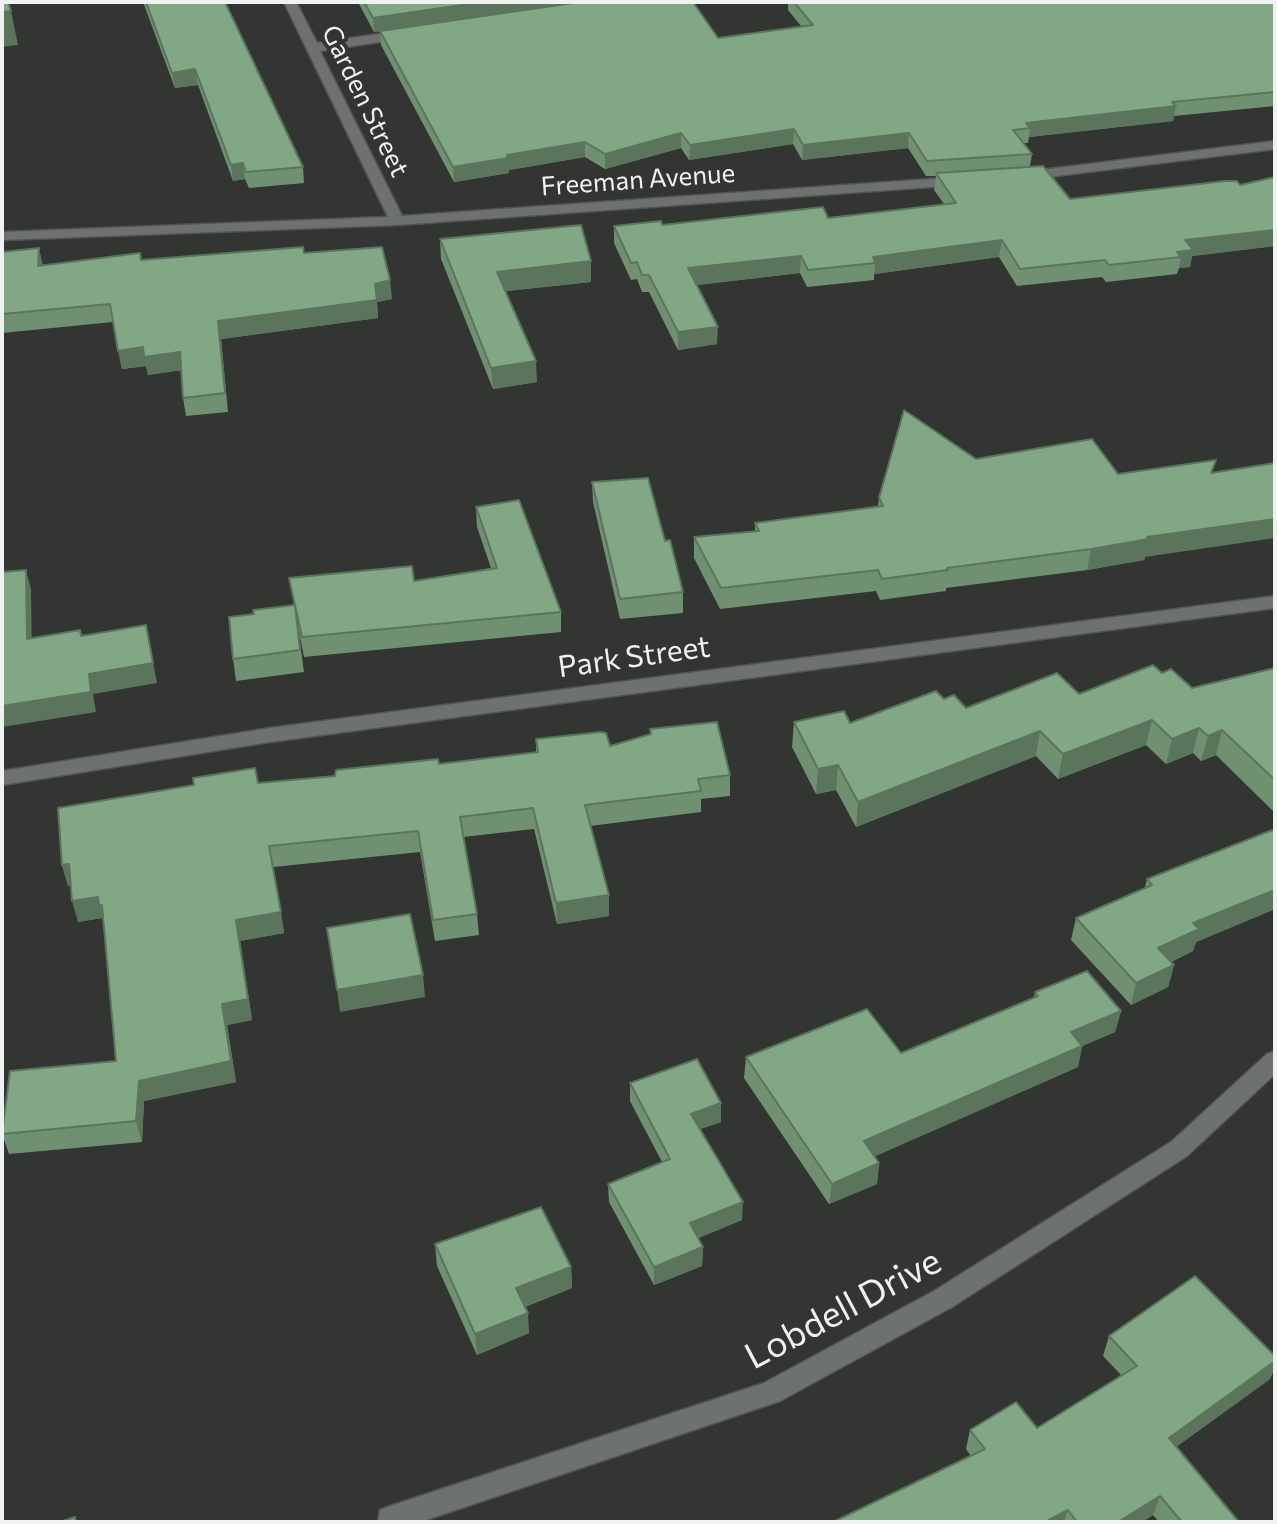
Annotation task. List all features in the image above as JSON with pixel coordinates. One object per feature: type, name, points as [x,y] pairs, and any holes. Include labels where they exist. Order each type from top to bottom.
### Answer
[{"type":"street","name":"Garden Street","points":[[290,2],[397,221]]},
{"type":"street","points":[[311,48],[424,32]]},
{"type":"street","points":[[1010,177],[1275,145]]},
{"type":"street","name":"Freeman Avenue","points":[[2,236],[397,221],[979,180]]},
{"type":"street","name":"Park Street","points":[[2,778],[286,733],[1275,602]]},
{"type":"street","name":"Lobdell Drive","points":[[390,1519],[771,1393],[943,1299],[1179,1149],[1275,1060]]},
{"type":"building","points":[[2,2],[8,2],[11,11],[2,12]]},
{"type":"building","points":[[146,2],[225,2],[303,167],[246,172],[243,163],[231,165],[195,69],[172,73]]},
{"type":"building","points":[[364,2],[482,2],[373,18]]},
{"type":"building","points":[[580,2],[693,2],[718,38],[813,25],[794,2],[1275,2],[1275,92],[1172,102],[1176,106],[1026,123],[1030,128],[1013,130],[1032,154],[927,161],[909,133],[803,145],[794,129],[690,145],[681,133],[605,154],[585,142],[453,167],[380,31]]},
{"type":"building","points":[[1043,166],[1070,199],[1225,181],[1237,181],[1240,185],[1275,177],[1275,230],[1185,240],[1193,250],[1177,252],[1181,257],[1109,265],[1105,260],[1020,269],[1002,240],[873,257],[875,263],[808,270],[801,256],[688,268],[718,327],[678,332],[649,275],[642,275],[637,262],[631,263],[614,226],[661,221],[662,225],[823,207],[828,218],[956,203],[936,173]]},
{"type":"building","points":[[581,225],[591,261],[497,272],[536,361],[491,368],[440,239]]},
{"type":"building","points":[[303,247],[304,253],[382,247],[390,280],[375,284],[377,300],[218,321],[225,393],[183,398],[180,352],[144,357],[143,347],[118,351],[110,304],[2,314],[2,252],[39,248],[38,266],[140,253],[141,260]]},
{"type":"building","points":[[904,410],[976,459],[1092,439],[1118,474],[1216,460],[1211,473],[1275,463],[1275,519],[882,579],[878,570],[721,588],[694,537],[759,531],[755,523],[883,506],[879,498]]},
{"type":"building","points":[[648,478],[665,541],[670,540],[683,592],[620,599],[592,482]]},
{"type":"building","points":[[519,500],[561,612],[302,637],[289,578],[412,566],[414,581],[497,568],[476,507]]},
{"type":"building","points":[[26,570],[27,639],[80,630],[81,636],[146,625],[153,663],[89,674],[91,692],[2,706],[2,572]]},
{"type":"building","points":[[295,605],[300,650],[233,659],[229,617],[254,614],[253,610]]},
{"type":"building","points":[[1153,665],[1162,673],[1171,669],[1192,688],[1275,668],[1275,780],[1222,730],[1208,736],[1199,728],[1172,739],[1152,720],[1063,754],[1040,731],[858,802],[838,765],[818,769],[794,722],[844,711],[850,723],[936,691],[944,699],[954,695],[966,708],[1057,673],[1079,694]]},
{"type":"building","points":[[717,722],[730,775],[698,779],[701,791],[585,805],[609,895],[556,903],[533,808],[460,817],[477,914],[433,920],[418,831],[269,846],[281,912],[236,920],[248,999],[222,1004],[231,1061],[139,1081],[136,1121],[2,1134],[10,1071],[116,1061],[102,905],[99,905],[98,897],[72,901],[69,864],[62,865],[58,808],[194,785],[193,778],[255,768],[258,783],[335,776],[336,770],[438,759],[439,764],[538,752],[536,739],[601,732],[606,733],[610,746],[651,734],[650,729]]},
{"type":"building","points":[[1275,829],[1275,890],[1193,923],[1199,929],[1158,948],[1174,965],[1136,983],[1076,918],[1152,885],[1147,879]]},
{"type":"building","points":[[410,914],[423,975],[337,990],[327,928]]},
{"type":"building","points":[[1087,971],[1121,1011],[1071,1032],[1082,1046],[864,1141],[879,1163],[832,1184],[746,1057],[867,1009],[901,1053],[1038,996],[1035,992]]},
{"type":"building","points":[[697,1059],[721,1103],[691,1114],[743,1202],[690,1223],[703,1247],[654,1267],[608,1184],[670,1159],[630,1083]]},
{"type":"building","points":[[541,1207],[571,1267],[516,1288],[528,1313],[475,1334],[435,1244]]},
{"type":"building","points":[[1195,1276],[1275,1356],[1275,1361],[1169,1438],[1239,1522],[1182,1522],[1160,1496],[1118,1522],[1077,1522],[1068,1510],[1045,1522],[833,1522],[985,1449],[970,1430],[1016,1402],[1037,1428],[1137,1366],[1109,1336]]}]
